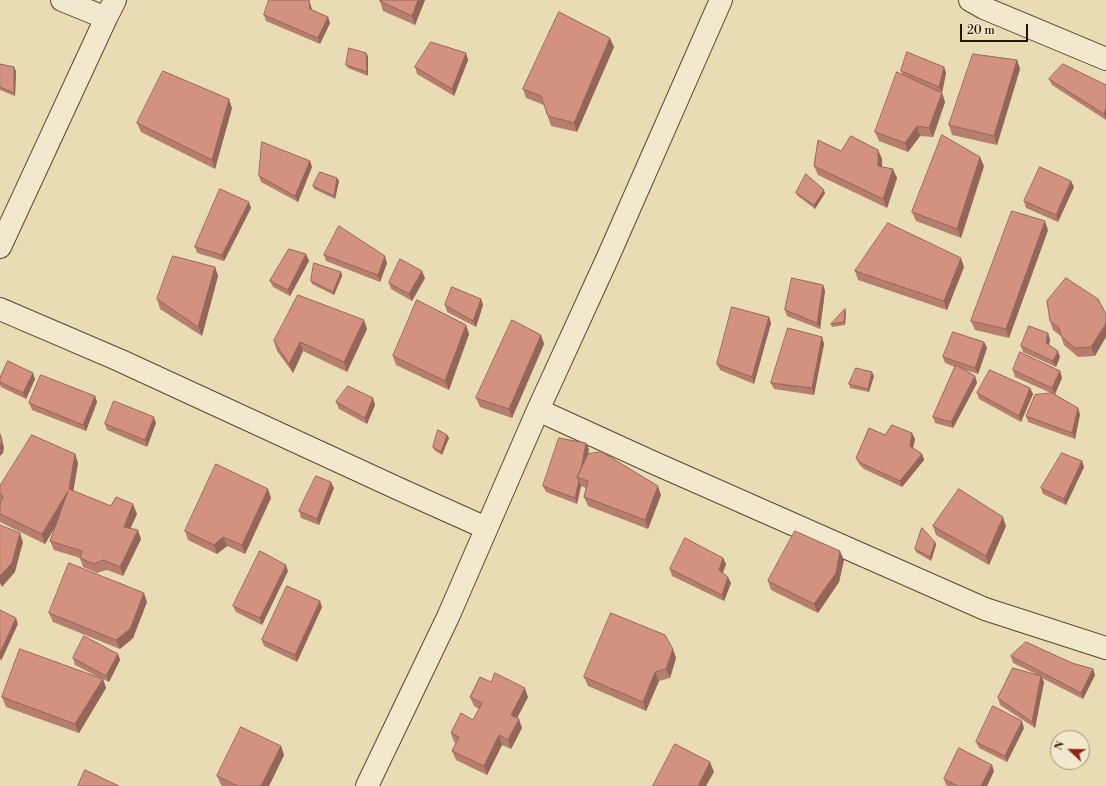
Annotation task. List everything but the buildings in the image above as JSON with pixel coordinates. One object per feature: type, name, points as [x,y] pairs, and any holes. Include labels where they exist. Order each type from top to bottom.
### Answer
[{"type":"street","points":[[0,247],[111,9],[62,0]]},
{"type":"street","points":[[367,786],[448,617],[538,410],[614,243],[721,0]]},
{"type":"street","points":[[970,0],[984,8],[1106,59]]},
{"type":"street","points":[[0,308],[119,360],[486,528]]},
{"type":"street","points":[[538,410],[985,609],[1106,648]]}]
